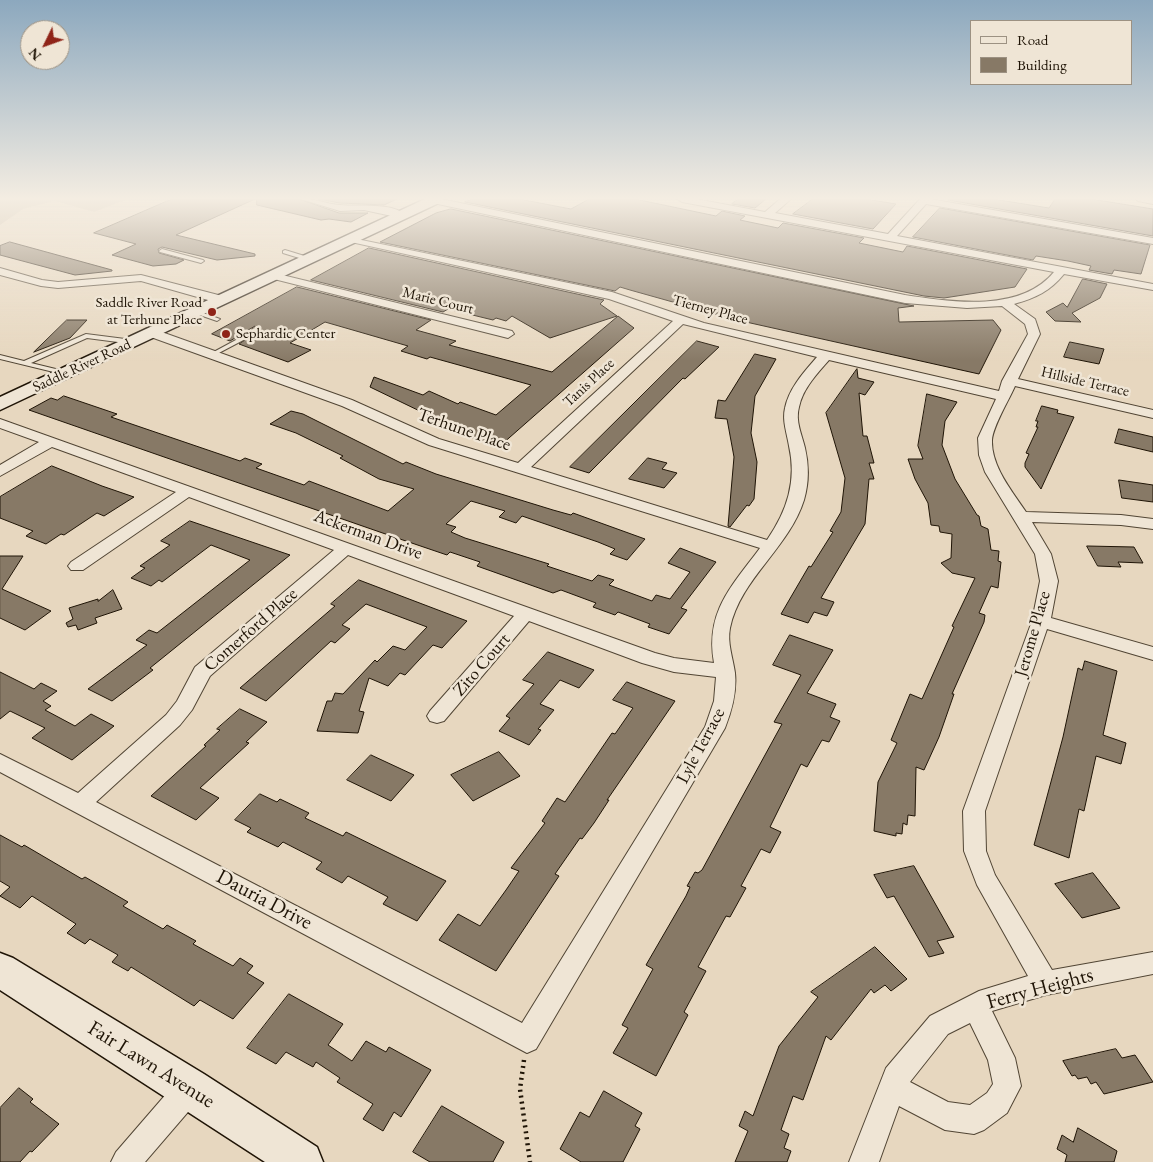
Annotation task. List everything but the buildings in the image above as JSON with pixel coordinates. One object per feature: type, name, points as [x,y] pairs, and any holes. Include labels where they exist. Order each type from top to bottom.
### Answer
[{"type":"main road","name":"Saddle River Road","points":[[0,404],[321,253]]},
{"type":"main road","name":"Fair Lawn Avenue","points":[[0,970],[190,1088],[302,1162]]},
{"type":"street","name":"Tierney Place","points":[[416,253],[612,296],[647,307],[680,321],[826,355],[1006,389]]},
{"type":"street","points":[[690,253],[906,299],[958,304],[1004,302],[1033,293],[1055,282],[1061,270]]},
{"type":"street","points":[[971,253],[1153,287]]},
{"type":"street","points":[[0,271],[41,283],[58,285],[142,278],[222,300]]},
{"type":"street","name":"Marie Court","points":[[274,276],[508,334]]},
{"type":"street","name":"Jerome Place","points":[[1004,302],[1026,316],[1034,328],[1034,334],[984,438],[986,455],[993,472],[1043,554],[1049,581],[1041,621],[974,811],[974,851],[985,878],[1046,983]]},
{"type":"street","name":"Tanis Place","points":[[520,469],[680,321]]},
{"type":"street","name":"Terhune Place","points":[[152,333],[347,403],[434,442],[770,546]]},
{"type":"street","name":"Lyle Terrace","points":[[527,1040],[716,728],[724,707],[726,689],[725,671],[719,640],[726,614],[792,511],[800,479],[800,463],[790,419],[792,406],[805,382],[826,355]]},
{"type":"street","name":"Hillside Terrace","points":[[1006,389],[1153,414]]},
{"type":"street","name":"Ackerman Drive","points":[[0,423],[649,658],[674,665],[725,671]]},
{"type":"street","points":[[0,471],[52,442]]},
{"type":"street","points":[[77,566],[188,491]]},
{"type":"street","points":[[1021,517],[1121,520],[1153,524]]},
{"type":"street","name":"Comerford Place","points":[[81,804],[173,720],[185,705],[202,672],[346,548]]},
{"type":"street","name":"Zito Court","points":[[437,716],[526,613]]},
{"type":"street","points":[[1041,621],[1153,654]]},
{"type":"street","name":"Dauria Drive","points":[[0,762],[527,1040]]},
{"type":"street","name":"Ferry Heights","points":[[864,1162],[896,1078],[939,1026],[976,1006],[1046,983],[1153,963]]},
{"type":"street","points":[[892,1087],[945,1116],[974,1120],[996,1103],[1007,1086],[1001,1058],[976,1006]]},
{"type":"street","points":[[126,1162],[190,1088]]},
{"type":"lane","points":[[171,253],[201,261]]},
{"type":"lane","points":[[289,253],[309,259]]},
{"type":"lane","points":[[196,312],[217,318]]},
{"type":"lane","points":[[213,354],[249,335],[254,330]]},
{"type":"lane","points":[[25,363],[86,336],[133,342]]},
{"type":"lane","points":[[0,357],[66,373]]},
{"type":"path","points":[[527,1040],[520,1089],[530,1162]]},
{"type":"place","name":"Saddle River Road at Terhune Place","points":[[212,312]]},
{"type":"place","name":"Sephardic Center","points":[[226,334]]}]
